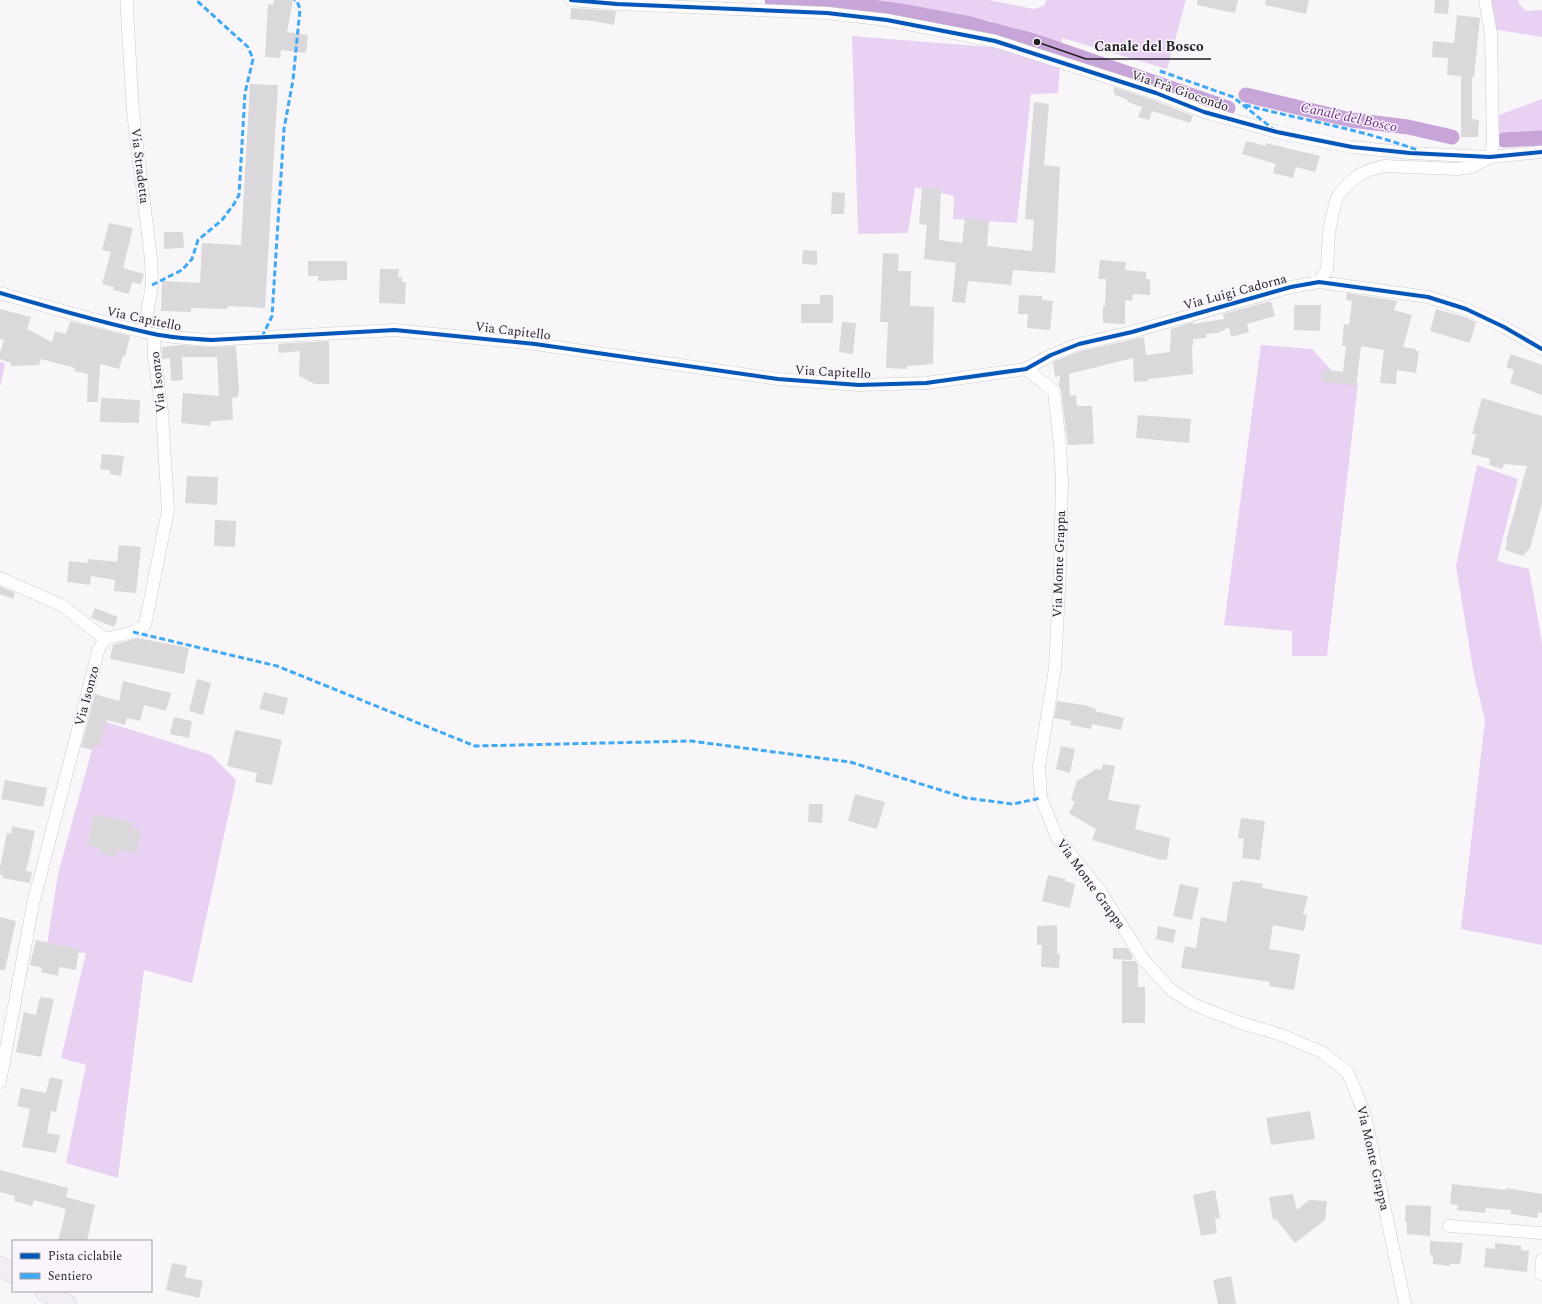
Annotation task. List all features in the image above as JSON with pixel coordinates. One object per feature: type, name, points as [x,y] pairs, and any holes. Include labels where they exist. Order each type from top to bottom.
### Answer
[{"type":"main road","points":[[0,1266],[12,1273]]},
{"type":"main road","points":[[46,1292],[67,1304]]},
{"type":"street","name":"Via Stradetta","points":[[128,0],[127,11],[133,112],[151,259],[152,285],[149,333]]},
{"type":"street","name":"Via Frà Giocondo","points":[[571,0],[827,13],[887,20],[951,31],[995,41],[1156,93],[1204,112],[1277,132],[1352,147],[1410,153],[1490,157],[1542,152]]},
{"type":"street","points":[[1319,282],[1327,269],[1329,232],[1338,195],[1359,175],[1369,170],[1384,166],[1456,169],[1472,167],[1490,157],[1493,145],[1491,34],[1485,0]]},
{"type":"street","name":"Via Luigi Cadorna","points":[[1026,369],[1051,355],[1079,344],[1132,332],[1291,287],[1319,282],[1428,297],[1466,310],[1504,327],[1542,349]]},
{"type":"street","name":"Via Capitello","points":[[0,293],[149,333],[212,340],[395,330],[535,344],[778,379],[859,386],[937,382],[1026,369]]},
{"type":"street","name":"Via Isonzo","points":[[0,1082],[33,904],[99,648],[105,639],[133,632],[144,625],[168,510],[162,412],[149,333]]},
{"type":"street","name":"Via Monte Grappa","points":[[1026,369],[1054,391],[1062,481],[1056,668],[1039,766],[1041,798],[1057,837],[1100,891],[1143,959],[1171,990],[1195,1005],[1279,1034],[1322,1052],[1348,1073],[1365,1115],[1406,1304]]},
{"type":"street","points":[[0,578],[63,606],[105,639]]},
{"type":"street","points":[[1449,1226],[1542,1233]]},
{"type":"street","points":[[1542,1260],[1540,1274],[1542,1274]]},
{"type":"shaded area","points":[[835,0],[988,0],[1034,9],[1045,5],[1046,0],[1186,0],[1167,69],[1062,38],[1058,93],[1031,94],[1017,223],[953,219],[954,196],[915,187],[908,233],[858,234],[852,36],[990,47],[992,21],[916,14]]},
{"type":"shaded area","points":[[1491,0],[1519,0],[1518,3],[1526,11],[1542,10],[1542,37],[1493,29]]},
{"type":"shaded area","points":[[1542,99],[1542,140],[1489,147],[1488,119]]},
{"type":"shaded area","points":[[1261,345],[1312,349],[1335,374],[1358,383],[1327,656],[1292,656],[1292,631],[1224,625]]},
{"type":"shaded area","points":[[0,362],[5,363],[0,388]]},
{"type":"shaded area","points":[[1477,465],[1518,479],[1497,561],[1529,569],[1542,643],[1542,945],[1461,929],[1485,720],[1474,675],[1456,566]]},
{"type":"shaded area","points":[[100,720],[211,755],[236,780],[192,983],[144,970],[118,1178],[66,1163],[86,1065],[61,1058],[86,953],[46,951],[58,874]]},
{"type":"building","points":[[274,0],[293,0],[287,32],[308,35],[306,53],[281,50],[280,58],[265,57],[268,4],[273,5]]},
{"type":"building","points":[[1197,0],[1238,0],[1235,13],[1197,5]]},
{"type":"building","points":[[1266,0],[1309,0],[1306,14],[1265,5]]},
{"type":"building","points":[[1435,0],[1449,0],[1448,14],[1434,13]]},
{"type":"building","points":[[571,8],[616,11],[614,25],[570,19]]},
{"type":"building","points":[[1457,15],[1480,18],[1474,77],[1472,77],[1472,119],[1479,120],[1478,137],[1461,137],[1461,76],[1447,75],[1448,58],[1432,57],[1433,41],[1454,43]]},
{"type":"building","points":[[250,84],[278,85],[265,308],[228,306],[227,309],[191,308],[191,312],[161,311],[162,281],[200,283],[202,243],[241,245]]},
{"type":"building","points":[[1114,87],[1153,100],[1193,116],[1190,123],[1152,111],[1149,120],[1138,117],[1142,107],[1127,102],[1128,100],[1115,95],[1113,90]]},
{"type":"building","points":[[1034,102],[1049,104],[1044,165],[1060,167],[1055,273],[1013,270],[1011,285],[968,281],[965,303],[952,302],[956,263],[924,259],[927,225],[919,224],[922,188],[941,189],[939,240],[962,243],[965,218],[989,221],[987,246],[1032,251],[1034,220],[1025,219]]},
{"type":"building","points":[[1246,141],[1266,146],[1266,143],[1320,156],[1315,172],[1296,167],[1293,178],[1273,173],[1276,164],[1242,154]]},
{"type":"building","points":[[832,192],[845,193],[844,214],[831,214]]},
{"type":"building","points":[[109,223],[133,228],[123,268],[144,274],[141,284],[132,282],[129,294],[113,290],[114,287],[102,284],[111,252],[102,250]]},
{"type":"building","points":[[164,232],[183,232],[184,248],[164,249]]},
{"type":"building","points":[[803,250],[817,251],[817,265],[802,264]]},
{"type":"building","points":[[883,253],[899,254],[898,271],[911,271],[910,306],[934,307],[933,364],[907,366],[907,369],[886,368],[888,322],[880,322]]},
{"type":"building","points":[[1100,260],[1126,262],[1125,270],[1146,272],[1146,279],[1150,279],[1150,295],[1133,294],[1132,301],[1125,300],[1125,324],[1103,323],[1106,279],[1098,279]]},
{"type":"building","points":[[308,261],[347,261],[347,280],[318,281],[318,276],[308,276]]},
{"type":"building","points":[[380,269],[399,269],[398,277],[402,277],[402,282],[406,282],[405,304],[379,303]]},
{"type":"building","points":[[1347,293],[1397,301],[1394,310],[1412,315],[1403,347],[1416,349],[1416,351],[1419,351],[1416,373],[1397,370],[1396,384],[1380,383],[1384,350],[1361,346],[1356,386],[1322,381],[1323,369],[1343,372],[1346,346],[1342,346],[1344,324],[1349,325],[1352,301],[1346,300]]},
{"type":"building","points":[[820,295],[833,295],[833,323],[801,323],[801,304],[820,304]]},
{"type":"building","points":[[1019,295],[1042,296],[1042,300],[1053,301],[1050,330],[1027,328],[1028,314],[1018,314]]},
{"type":"building","points":[[1271,301],[1275,316],[1247,324],[1249,332],[1231,337],[1229,327],[1218,333],[1206,334],[1206,338],[1193,339],[1193,374],[1134,382],[1133,358],[1069,374],[1070,396],[1076,395],[1077,406],[1092,406],[1094,444],[1068,445],[1061,390],[1059,386],[1060,376],[1055,377],[1053,362],[1081,351],[1144,337],[1146,355],[1170,352],[1171,329],[1193,322],[1193,324],[1224,319],[1223,314]]},
{"type":"building","points":[[1294,305],[1321,305],[1320,331],[1294,330]]},
{"type":"building","points":[[0,309],[31,317],[27,329],[52,342],[55,331],[66,334],[70,321],[130,336],[125,357],[123,356],[119,369],[100,364],[98,402],[87,402],[88,374],[74,371],[75,368],[41,359],[39,365],[11,366],[11,363],[0,359],[0,352],[4,340],[0,339]]},
{"type":"building","points":[[1436,309],[1465,317],[1476,322],[1470,343],[1430,331]]},
{"type":"building","points":[[842,322],[856,323],[853,354],[839,352]]},
{"type":"building","points":[[329,341],[329,384],[315,384],[299,376],[300,351],[279,353],[278,344]]},
{"type":"building","points":[[181,345],[212,347],[236,346],[239,389],[238,397],[232,398],[233,420],[211,421],[210,426],[181,423],[183,393],[219,396],[217,357],[182,357],[183,380],[171,381],[170,358],[162,359],[162,347]]},
{"type":"building","points":[[1511,354],[1542,365],[1542,395],[1510,383],[1514,370],[1506,367]]},
{"type":"building","points":[[101,398],[140,400],[139,423],[100,422]]},
{"type":"building","points":[[1482,398],[1542,416],[1542,504],[1530,548],[1523,556],[1505,550],[1506,541],[1527,466],[1504,464],[1502,469],[1489,465],[1490,459],[1471,454],[1476,434],[1472,434]]},
{"type":"building","points":[[1138,415],[1191,419],[1189,443],[1136,438]]},
{"type":"building","points":[[102,454],[124,456],[121,476],[110,474],[110,470],[100,469]]},
{"type":"building","points":[[187,476],[218,477],[217,505],[185,503]]},
{"type":"building","points":[[215,520],[236,521],[235,547],[214,546]]},
{"type":"building","points":[[119,545],[141,547],[136,593],[114,591],[115,580],[91,576],[90,585],[67,582],[69,561],[88,563],[88,559],[117,562]]},
{"type":"building","points":[[0,586],[15,593],[13,599],[0,594]]},
{"type":"building","points":[[95,608],[118,617],[114,627],[91,618]]},
{"type":"building","points":[[138,638],[189,648],[184,674],[110,659],[113,645]]},
{"type":"building","points":[[197,679],[211,683],[203,715],[189,711]]},
{"type":"building","points":[[123,681],[171,693],[166,711],[144,705],[140,721],[127,718],[125,725],[107,720],[99,746],[94,744],[93,750],[81,747],[95,694],[119,701]]},
{"type":"building","points":[[264,692],[288,698],[284,715],[259,709]]},
{"type":"building","points":[[1057,701],[1084,705],[1096,709],[1095,711],[1124,718],[1121,730],[1092,724],[1091,729],[1070,725],[1071,721],[1054,718]]},
{"type":"building","points":[[174,717],[192,721],[189,738],[170,734]]},
{"type":"building","points":[[235,730],[282,740],[272,785],[255,782],[257,773],[227,766]]},
{"type":"building","points":[[1061,746],[1075,749],[1070,773],[1056,769]]},
{"type":"building","points":[[1103,764],[1115,766],[1108,800],[1140,805],[1135,829],[1170,838],[1167,860],[1158,859],[1092,840],[1096,829],[1069,813],[1075,802],[1071,800],[1077,781],[1096,769],[1101,770]]},
{"type":"building","points":[[5,780],[47,788],[43,807],[1,799]]},
{"type":"building","points":[[855,794],[885,802],[877,829],[848,821]]},
{"type":"building","points":[[809,804],[823,804],[822,823],[808,822]]},
{"type":"building","points":[[94,814],[133,823],[132,828],[141,831],[136,854],[117,850],[115,857],[99,853],[100,848],[87,845]]},
{"type":"building","points":[[1241,818],[1265,821],[1260,860],[1242,858],[1244,839],[1238,838]]},
{"type":"building","points":[[12,826],[35,831],[26,871],[32,872],[30,883],[2,878],[3,875],[0,875],[0,867],[7,833],[11,834]]},
{"type":"building","points":[[1048,875],[1066,879],[1065,881],[1075,884],[1070,908],[1042,901]]},
{"type":"building","points":[[1240,880],[1263,884],[1262,888],[1308,896],[1303,914],[1307,915],[1304,931],[1273,925],[1269,949],[1300,954],[1294,990],[1269,986],[1270,982],[1181,968],[1185,946],[1196,948],[1201,917],[1226,922],[1233,881],[1240,882]]},
{"type":"building","points":[[1180,884],[1199,888],[1192,920],[1173,916]]},
{"type":"building","points":[[0,917],[16,921],[5,970],[0,970]]},
{"type":"building","points":[[1057,925],[1057,954],[1060,954],[1059,968],[1041,967],[1042,945],[1037,945],[1037,926]]},
{"type":"building","points":[[1158,926],[1176,930],[1173,943],[1156,939]]},
{"type":"building","points":[[36,940],[79,949],[76,970],[59,967],[58,976],[41,972],[42,968],[30,965]]},
{"type":"building","points":[[1113,948],[1127,948],[1132,955],[1132,960],[1113,959]]},
{"type":"building","points":[[1122,961],[1135,961],[1138,965],[1138,987],[1145,987],[1145,1023],[1122,1023]]},
{"type":"building","points":[[40,997],[54,999],[41,1057],[16,1052],[24,1012],[36,1015]]},
{"type":"building","points":[[50,1077],[63,1080],[56,1112],[51,1111],[47,1133],[60,1135],[56,1153],[22,1147],[30,1109],[17,1106],[21,1088],[46,1093]]},
{"type":"building","points":[[1310,1111],[1315,1139],[1271,1145],[1266,1118]]},
{"type":"building","points":[[0,1170],[68,1188],[66,1197],[95,1205],[87,1240],[58,1240],[66,1209],[34,1200],[32,1206],[14,1201],[15,1196],[0,1192]]},
{"type":"building","points":[[1452,1184],[1506,1190],[1506,1188],[1542,1194],[1542,1213],[1538,1212],[1537,1218],[1511,1214],[1511,1210],[1486,1208],[1485,1213],[1457,1210],[1458,1205],[1450,1204]]},
{"type":"building","points":[[1215,1190],[1220,1218],[1215,1219],[1217,1233],[1201,1236],[1193,1195]]},
{"type":"building","points":[[1293,1194],[1297,1210],[1309,1200],[1327,1201],[1325,1220],[1295,1243],[1276,1219],[1273,1220],[1269,1197]]},
{"type":"building","points":[[1406,1205],[1431,1206],[1430,1236],[1407,1234],[1407,1222],[1405,1221]]},
{"type":"building","points":[[1430,1241],[1463,1243],[1460,1264],[1450,1264],[1450,1266],[1433,1264],[1433,1258],[1430,1253]]},
{"type":"building","points":[[1495,1243],[1521,1246],[1521,1250],[1529,1251],[1527,1272],[1484,1267],[1486,1248],[1495,1249]]},
{"type":"building","points":[[172,1263],[187,1266],[185,1277],[203,1281],[199,1298],[166,1290]]},
{"type":"building","points":[[1231,1276],[1236,1304],[1218,1304],[1213,1280]]},
{"type":"waterway","name":"Canale del Bosco","points":[[772,0],[843,3],[907,12],[966,23],[1037,42],[1228,108]]},
{"type":"waterway","name":"Canale del Bosco","points":[[1246,95],[1351,120],[1408,127],[1452,137]]},
{"type":"waterway","name":"Canale del Bosco","points":[[1504,140],[1542,138]]},
{"type":"marked path","points":[[152,285],[182,270],[192,259],[198,240],[222,220],[239,195],[245,93],[253,59],[248,47],[196,0]]},
{"type":"marked path","points":[[262,337],[272,316],[284,129],[293,80],[300,9],[297,1],[294,0]]},
{"type":"marked path","points":[[1160,71],[1233,97],[1273,129]]},
{"type":"marked path","points":[[1245,105],[1353,130],[1417,150]]},
{"type":"marked path","points":[[133,632],[277,666],[475,746],[691,741],[850,762],[966,798],[1013,804],[1041,798]]},
{"type":"cycle path","points":[[571,0],[617,4],[827,13],[887,20],[995,41],[1156,93],[1204,112],[1277,132],[1352,147],[1410,153],[1490,157],[1542,152]]},
{"type":"cycle path","points":[[0,293],[115,325],[154,334],[176,337],[212,340],[395,330],[535,344],[778,379],[859,385],[926,383],[1026,369],[1051,355],[1079,344],[1132,332],[1291,287],[1319,282],[1428,297],[1466,309],[1504,327],[1542,349]]},
{"type":"place","name":"Canale del Bosco","points":[[1037,42]]}]
